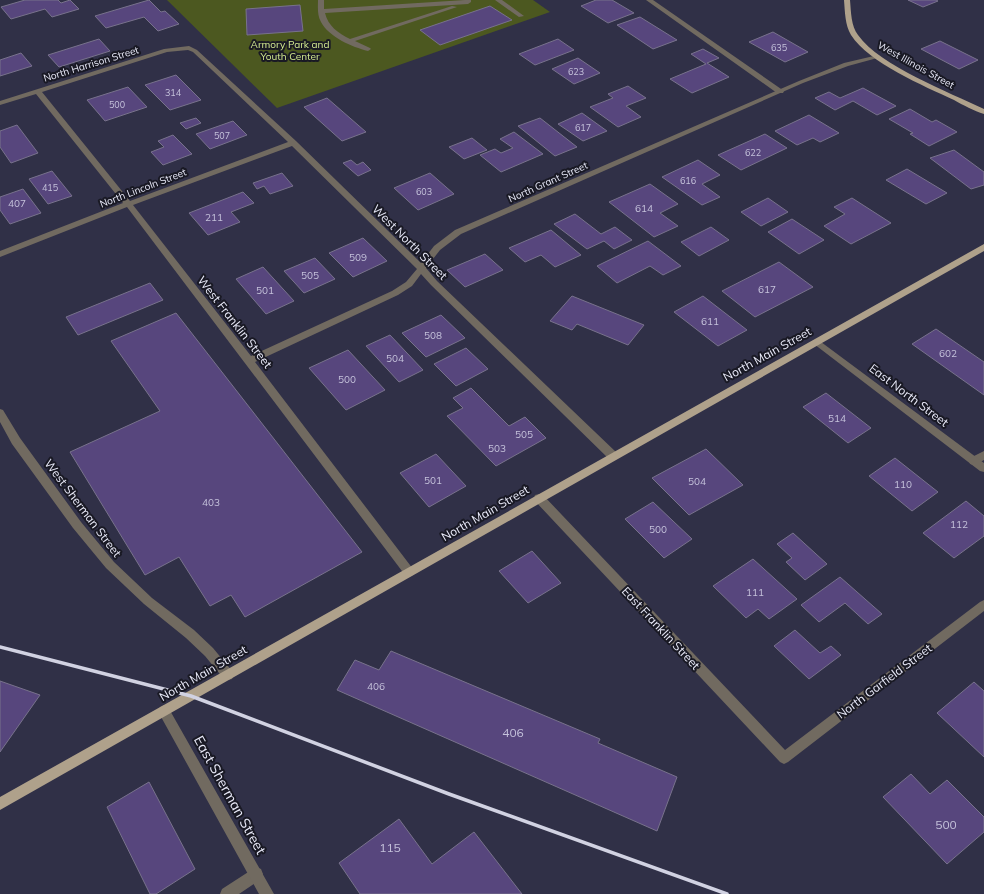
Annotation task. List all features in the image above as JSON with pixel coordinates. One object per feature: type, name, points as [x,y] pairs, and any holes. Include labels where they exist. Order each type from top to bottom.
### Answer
[{"type":"main road","name":"West Illinois Street","points":[[847,0],[848,16],[851,28],[856,37],[878,57],[984,112]]},
{"type":"main road","name":"North Main Street","points":[[0,804],[984,247]]},
{"type":"street","points":[[321,0],[321,11],[324,22],[332,30],[349,41],[368,49]]},
{"type":"street","points":[[498,0],[521,16]]},
{"type":"street","points":[[650,0],[780,91]]},
{"type":"street","points":[[321,11],[468,1]]},
{"type":"street","points":[[349,41],[468,1]]},
{"type":"street","name":"North Harrison Street","points":[[0,103],[166,50],[189,48]]},
{"type":"street","name":"West North Street","points":[[189,48],[200,54],[293,143],[421,268],[434,283],[613,456]]},
{"type":"street","name":"North Grant Street","points":[[248,361],[395,293],[409,284],[437,248],[458,232],[780,91],[846,64],[878,57]]},
{"type":"street","name":"West Franklin Street","points":[[37,91],[116,187],[409,572]]},
{"type":"street","name":"North Lincoln Street","points":[[0,254],[128,204],[293,143]]},
{"type":"street","name":"East North Street","points":[[817,342],[984,468]]},
{"type":"street","name":"West Sherman Street","points":[[0,413],[16,441],[77,525],[110,566],[148,601],[190,634],[209,652],[228,675]]},
{"type":"street","points":[[974,461],[984,455]]},
{"type":"street","name":"East Franklin Street","points":[[539,498],[784,758]]},
{"type":"street","name":"North Garfield Street","points":[[784,758],[984,605]]},
{"type":"street","name":"East Sherman Street","points":[[164,711],[267,894]]},
{"type":"street","points":[[227,894],[256,874]]},
{"type":"green space","name":"Armory Park and Youth Center","points":[[167,0],[533,0],[550,12],[277,108]]},
{"type":"building","points":[[25,0],[58,0],[61,3],[70,0],[79,9],[52,17],[45,9],[11,19],[1,7]]},
{"type":"building","points":[[149,0],[161,12],[165,11],[179,24],[158,31],[144,17],[106,28],[95,16]]},
{"type":"building","points":[[596,0],[612,0],[634,13],[608,23],[581,6]]},
{"type":"building","points":[[908,0],[936,0],[938,1],[923,7]]},
{"type":"building","points":[[300,5],[303,31],[247,35],[246,9]]},
{"type":"building","points":[[490,6],[512,20],[440,45],[420,30]]},
{"type":"building","points":[[640,17],[677,40],[653,49],[617,25]]},
{"type":"building","points":[[773,32],[808,52],[785,62],[749,42]]},
{"type":"building","points":[[99,39],[110,51],[59,67],[48,55]]},
{"type":"building","points":[[558,39],[574,50],[535,65],[519,54]]},
{"type":"building","points":[[940,41],[978,60],[959,69],[921,49]]},
{"type":"building","points":[[703,49],[719,58],[707,63],[729,77],[692,93],[670,79],[706,64],[691,54]]},
{"type":"building","points":[[21,53],[32,66],[0,76],[0,60]]},
{"type":"building","points":[[578,58],[600,73],[574,84],[552,69]]},
{"type":"building","points":[[176,75],[201,100],[170,110],[145,85]]},
{"type":"building","points":[[628,86],[646,98],[626,106],[641,117],[618,127],[590,107],[613,98],[608,94]]},
{"type":"building","points":[[128,87],[147,107],[105,121],[87,100]]},
{"type":"building","points":[[863,88],[896,106],[877,115],[853,101],[835,110],[815,98],[829,92],[840,98]]},
{"type":"building","points":[[327,98],[366,132],[342,141],[304,107]]},
{"type":"building","points":[[910,109],[932,122],[936,120],[957,132],[929,146],[910,134],[913,133],[889,119]]},
{"type":"building","points":[[582,113],[607,131],[583,141],[558,124]]},
{"type":"building","points":[[809,115],[839,133],[820,142],[813,138],[797,145],[775,131]]},
{"type":"building","points":[[196,118],[201,123],[186,129],[180,123]]},
{"type":"building","points":[[540,118],[577,147],[555,156],[518,126]]},
{"type":"building","points":[[233,121],[247,135],[210,149],[196,134]]},
{"type":"building","points":[[17,125],[38,153],[11,163],[0,147],[0,131]]},
{"type":"building","points":[[514,132],[543,154],[501,172],[480,155],[495,149],[501,153],[513,148],[500,139]]},
{"type":"building","points":[[765,134],[787,148],[741,170],[718,155]]},
{"type":"building","points":[[173,135],[192,154],[163,165],[151,152],[164,147],[158,141]]},
{"type":"building","points":[[472,138],[487,150],[464,159],[449,147]]},
{"type":"building","points":[[954,150],[984,172],[984,185],[971,189],[930,158]]},
{"type":"building","points":[[351,160],[357,165],[363,162],[371,170],[358,176],[343,163]]},
{"type":"building","points":[[698,160],[720,175],[702,184],[720,197],[702,205],[662,177]]},
{"type":"building","points":[[907,169],[947,193],[926,204],[886,180]]},
{"type":"building","points":[[52,171],[72,196],[48,204],[29,179]]},
{"type":"building","points":[[282,173],[293,186],[270,194],[264,186],[257,189],[253,183]]},
{"type":"building","points":[[430,173],[454,194],[418,210],[394,188]]},
{"type":"building","points":[[650,184],[678,204],[660,213],[678,226],[654,237],[609,202]]},
{"type":"building","points":[[23,189],[41,213],[10,224],[0,210],[0,197]]},
{"type":"building","points":[[243,192],[254,203],[231,212],[240,222],[208,235],[189,213]]},
{"type":"building","points":[[768,198],[788,212],[761,226],[741,212]]},
{"type":"building","points":[[852,198],[891,223],[851,244],[824,226],[845,214],[834,207]]},
{"type":"building","points":[[575,214],[601,234],[615,227],[632,240],[614,249],[604,241],[587,249],[554,224]]},
{"type":"building","points":[[792,219],[824,240],[799,254],[768,232]]},
{"type":"building","points":[[711,227],[729,240],[699,256],[681,242]]},
{"type":"building","points":[[551,230],[581,255],[555,267],[541,255],[525,262],[509,248]]},
{"type":"building","points":[[363,238],[387,261],[353,277],[329,253]]},
{"type":"building","points":[[648,241],[681,266],[663,275],[650,266],[617,283],[597,266]]},
{"type":"building","points":[[485,254],[503,270],[465,287],[447,270]]},
{"type":"building","points":[[315,258],[335,279],[304,293],[284,271]]},
{"type":"building","points":[[779,262],[813,287],[755,317],[722,291]]},
{"type":"building","points":[[263,267],[294,301],[266,314],[236,279]]},
{"type":"building","points":[[150,283],[163,300],[78,335],[66,317]]},
{"type":"building","points":[[572,296],[644,325],[628,345],[577,324],[572,330],[550,321]]},
{"type":"building","points":[[703,296],[747,330],[718,346],[674,312]]},
{"type":"building","points":[[176,313],[362,552],[245,617],[231,595],[210,606],[179,557],[145,575],[70,452],[160,411],[111,341]]},
{"type":"building","points":[[441,315],[465,338],[426,357],[402,333]]},
{"type":"building","points":[[936,329],[984,362],[984,395],[912,344]]},
{"type":"building","points":[[390,335],[423,370],[399,382],[366,346]]},
{"type":"building","points":[[466,348],[488,369],[456,386],[434,364]]},
{"type":"building","points":[[348,350],[385,390],[346,410],[309,368]]},
{"type":"building","points":[[471,388],[509,426],[525,417],[546,438],[496,466],[447,416],[463,408],[453,398]]},
{"type":"building","points":[[826,393],[871,428],[848,443],[803,407]]},
{"type":"building","points":[[706,449],[743,485],[689,515],[652,478]]},
{"type":"building","points":[[436,454],[466,486],[429,507],[400,473]]},
{"type":"building","points":[[895,458],[938,492],[912,511],[869,476]]},
{"type":"building","points":[[966,501],[984,516],[984,536],[954,558],[923,533]]},
{"type":"building","points":[[653,502],[692,539],[664,558],[625,519]]},
{"type":"building","points":[[793,533],[827,564],[805,580],[786,562],[792,558],[777,544]]},
{"type":"building","points":[[532,551],[561,583],[528,603],[499,571]]},
{"type":"building","points":[[753,559],[797,599],[769,619],[758,609],[746,618],[713,586]]},
{"type":"building","points":[[840,577],[882,614],[868,624],[845,603],[819,622],[801,605]]},
{"type":"building","points":[[795,630],[820,653],[831,646],[841,655],[809,679],[774,646]]},
{"type":"building","points":[[391,651],[600,739],[598,743],[677,777],[657,831],[337,690],[355,660],[379,670]]},
{"type":"building","points":[[0,681],[40,695],[0,752]]},
{"type":"building","points":[[974,682],[984,691],[984,757],[937,713]]},
{"type":"building","points":[[911,774],[930,794],[947,780],[984,817],[984,832],[947,864],[883,797]]},
{"type":"building","points":[[149,782],[195,869],[156,894],[150,894],[107,807]]},
{"type":"building","points":[[399,819],[432,864],[474,832],[522,894],[360,894],[339,863]]},
{"type":"railway","points":[[0,647],[191,696],[449,794],[727,894]]}]
